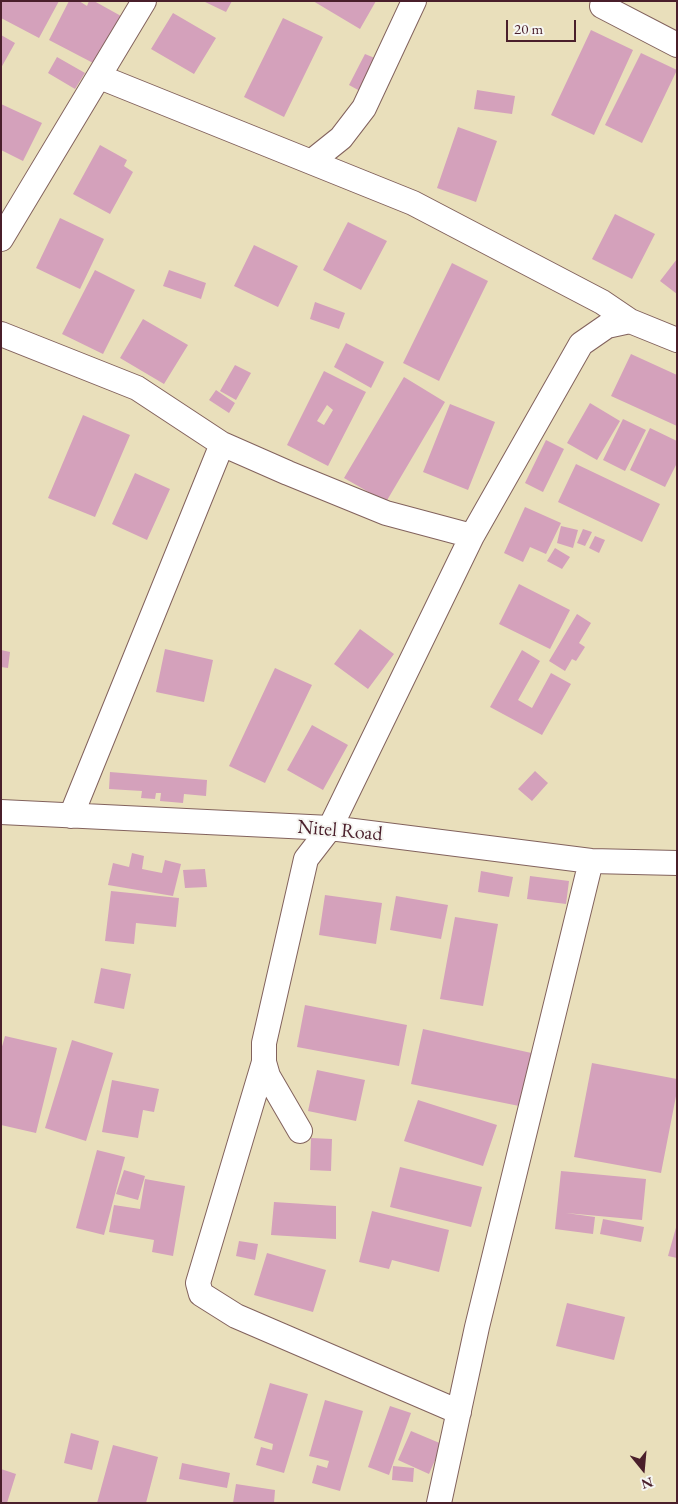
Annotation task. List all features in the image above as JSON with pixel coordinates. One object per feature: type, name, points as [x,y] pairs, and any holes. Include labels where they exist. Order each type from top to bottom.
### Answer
[{"type":"street","points":[[1,239],[144,1]]},
{"type":"street","points":[[311,162],[341,138],[364,108],[414,1]]},
{"type":"street","points":[[602,6],[677,45]]},
{"type":"street","points":[[100,77],[413,203],[602,302],[630,321],[677,340]]},
{"type":"street","points":[[300,1131],[268,1076],[264,1062],[264,1043],[306,859],[330,828],[472,536],[581,344],[608,326],[630,321]]},
{"type":"street","points":[[1,334],[136,388],[222,444],[386,513],[472,536]]},
{"type":"street","points":[[71,816],[222,444]]},
{"type":"street","name":"Nitel Road","points":[[1,812],[330,828],[592,861],[677,863]]},
{"type":"street","points":[[439,1503],[478,1327],[592,861]]},
{"type":"street","points":[[264,1062],[198,1283],[201,1294],[236,1316],[459,1412]]},
{"type":"building","points":[[1,1],[59,1],[39,38],[1,18]]},
{"type":"building","points":[[69,1],[79,1],[87,6],[89,1],[94,1],[121,16],[95,64],[49,40]]},
{"type":"building","points":[[203,1],[232,1],[226,12]]},
{"type":"building","points":[[313,1],[376,1],[360,29]]},
{"type":"building","points":[[173,13],[216,38],[194,74],[151,49]]},
{"type":"building","points":[[283,18],[323,37],[284,117],[244,97]]},
{"type":"building","points":[[591,30],[633,50],[594,135],[551,115]]},
{"type":"building","points":[[1,35],[15,43],[1,68]]},
{"type":"building","points":[[641,53],[677,70],[642,143],[605,125]]},
{"type":"building","points":[[365,54],[377,59],[360,91],[349,85]]},
{"type":"building","points":[[57,57],[85,73],[75,89],[48,73]]},
{"type":"building","points":[[477,90],[515,96],[512,114],[474,109]]},
{"type":"building","points":[[1,104],[42,123],[23,161],[1,150]]},
{"type":"building","points":[[458,127],[497,141],[476,202],[437,188]]},
{"type":"building","points":[[100,145],[127,160],[124,166],[133,172],[110,214],[73,194]]},
{"type":"building","points":[[615,214],[655,234],[632,279],[592,259]]},
{"type":"building","points":[[60,218],[104,239],[80,289],[36,268]]},
{"type":"building","points":[[348,222],[387,241],[361,290],[323,270]]},
{"type":"building","points":[[254,245],[298,266],[278,307],[234,286]]},
{"type":"building","points":[[677,259],[677,294],[660,281]]},
{"type":"building","points":[[452,263],[488,281],[439,381],[403,363]]},
{"type":"building","points":[[95,270],[135,290],[103,354],[62,334]]},
{"type":"building","points":[[169,270],[206,283],[201,299],[163,286]]},
{"type":"building","points":[[315,302],[345,313],[339,329],[310,319]]},
{"type":"building","points":[[143,319],[188,345],[164,384],[120,358]]},
{"type":"building","points":[[346,343],[384,362],[371,388],[334,367]]},
{"type":"building","points":[[631,354],[677,375],[677,426],[611,396]]},
{"type":"building","points":[[235,365],[251,373],[236,400],[220,391]]},
{"type":"building","points":[[324,371],[366,392],[328,466],[287,445]],"holes":[[[327,405],[333,410],[324,425],[317,421]]]},
{"type":"building","points":[[404,377],[445,402],[386,502],[344,478]]},
{"type":"building","points":[[216,390],[235,403],[229,413],[209,400]]},
{"type":"building","points":[[590,403],[620,421],[597,460],[567,443]]},
{"type":"building","points":[[450,404],[495,422],[468,490],[423,472]]},
{"type":"building","points":[[83,415],[130,435],[95,517],[48,498]]},
{"type":"building","points":[[623,419],[646,430],[625,471],[603,460]]},
{"type":"building","points":[[650,428],[677,441],[677,463],[665,487],[630,470]]},
{"type":"building","points":[[546,440],[564,449],[543,492],[525,483]]},
{"type":"building","points":[[576,464],[660,504],[642,542],[558,502]]},
{"type":"building","points":[[135,473],[170,489],[147,540],[112,524]]},
{"type":"building","points":[[525,507],[561,523],[546,554],[530,547],[523,562],[504,553]]},
{"type":"building","points":[[561,526],[578,530],[573,548],[557,543]]},
{"type":"building","points":[[583,529],[592,532],[585,546],[577,543]]},
{"type":"building","points":[[595,536],[605,540],[599,553],[589,548]]},
{"type":"building","points":[[555,548],[570,557],[562,569],[547,561]]},
{"type":"building","points":[[519,584],[570,610],[550,649],[499,624]]},
{"type":"building","points":[[577,614],[591,623],[579,643],[585,647],[576,661],[572,659],[565,671],[549,661]]},
{"type":"building","points":[[360,629],[394,654],[368,689],[334,664]]},
{"type":"building","points":[[165,649],[213,660],[204,702],[156,692]]},
{"type":"building","points":[[1,650],[10,652],[8,668],[1,667]]},
{"type":"building","points":[[522,650],[540,661],[518,700],[532,708],[551,673],[571,684],[542,735],[490,707]]},
{"type":"building","points":[[275,668],[312,685],[265,783],[229,766]]},
{"type":"building","points":[[312,725],[348,745],[323,790],[287,770]]},
{"type":"building","points":[[535,771],[548,783],[532,801],[518,789]]},
{"type":"building","points":[[110,772],[207,780],[206,796],[184,794],[183,803],[160,801],[161,793],[156,793],[155,799],[141,798],[142,791],[109,789]]},
{"type":"building","points":[[132,853],[144,856],[142,869],[162,873],[165,860],[181,864],[173,896],[108,885],[113,863],[129,867]]},
{"type":"building","points":[[205,869],[207,887],[185,888],[183,870]]},
{"type":"building","points":[[481,871],[513,877],[509,897],[478,892]]},
{"type":"building","points":[[530,876],[569,881],[566,904],[527,899]]},
{"type":"building","points":[[111,891],[179,898],[176,927],[136,923],[134,944],[105,941]]},
{"type":"building","points":[[325,895],[382,903],[376,944],[319,935]]},
{"type":"building","points":[[396,896],[448,905],[441,939],[390,930]]},
{"type":"building","points":[[455,917],[498,924],[483,1006],[440,999]]},
{"type":"building","points":[[101,968],[131,974],[124,1009],[94,1003]]},
{"type":"building","points":[[305,1005],[407,1025],[399,1066],[297,1047]]},
{"type":"building","points":[[423,1029],[536,1054],[524,1107],[411,1084]]},
{"type":"building","points":[[5,1036],[57,1048],[36,1133],[1,1125],[1,1050]]},
{"type":"building","points":[[72,1040],[113,1053],[86,1141],[45,1128]]},
{"type":"building","points":[[592,1063],[677,1079],[677,1091],[661,1173],[574,1157]]},
{"type":"building","points":[[317,1070],[365,1080],[356,1121],[308,1111]]},
{"type":"building","points":[[112,1080],[159,1089],[154,1112],[143,1110],[138,1138],[102,1132]]},
{"type":"building","points":[[418,1100],[497,1125],[483,1166],[404,1141]]},
{"type":"building","points":[[311,1138],[332,1139],[331,1171],[310,1170]]},
{"type":"building","points":[[97,1150],[125,1157],[104,1235],[76,1228]]},
{"type":"building","points":[[400,1167],[482,1187],[471,1227],[390,1207]]},
{"type":"building","points":[[124,1170],[145,1176],[138,1200],[116,1194]]},
{"type":"building","points":[[561,1171],[646,1179],[642,1220],[566,1213],[595,1217],[593,1234],[555,1229]]},
{"type":"building","points":[[145,1179],[185,1186],[173,1256],[152,1252],[154,1240],[109,1232],[114,1205],[140,1209]]},
{"type":"building","points":[[274,1202],[336,1206],[336,1239],[271,1235]]},
{"type":"building","points":[[372,1211],[449,1230],[439,1272],[392,1260],[389,1269],[359,1262]]},
{"type":"building","points":[[603,1219],[644,1227],[641,1242],[600,1234]]},
{"type":"building","points":[[677,1224],[677,1258],[668,1256]]},
{"type":"building","points":[[239,1241],[258,1244],[255,1260],[236,1256]]},
{"type":"building","points":[[267,1253],[326,1270],[313,1312],[254,1295]]},
{"type":"building","points":[[567,1303],[625,1317],[614,1360],[556,1346]]},
{"type":"building","points":[[270,1383],[308,1394],[284,1473],[256,1465],[261,1447],[272,1450],[273,1444],[254,1438]]},
{"type":"building","points":[[325,1400],[363,1411],[340,1491],[312,1483],[317,1465],[327,1468],[329,1461],[309,1456]]},
{"type":"building","points":[[390,1406],[411,1413],[389,1475],[368,1467]]},
{"type":"building","points":[[411,1431],[442,1444],[429,1474],[398,1460]]},
{"type":"building","points":[[71,1433],[99,1441],[92,1470],[64,1463]]},
{"type":"building","points":[[113,1445],[158,1457],[146,1503],[97,1503]]},
{"type":"building","points":[[182,1463],[230,1473],[227,1488],[179,1479]]},
{"type":"building","points":[[393,1466],[414,1468],[413,1482],[392,1480]]},
{"type":"building","points":[[1,1469],[16,1474],[7,1503],[1,1503]]},
{"type":"building","points":[[236,1484],[275,1490],[274,1503],[233,1503]]}]
